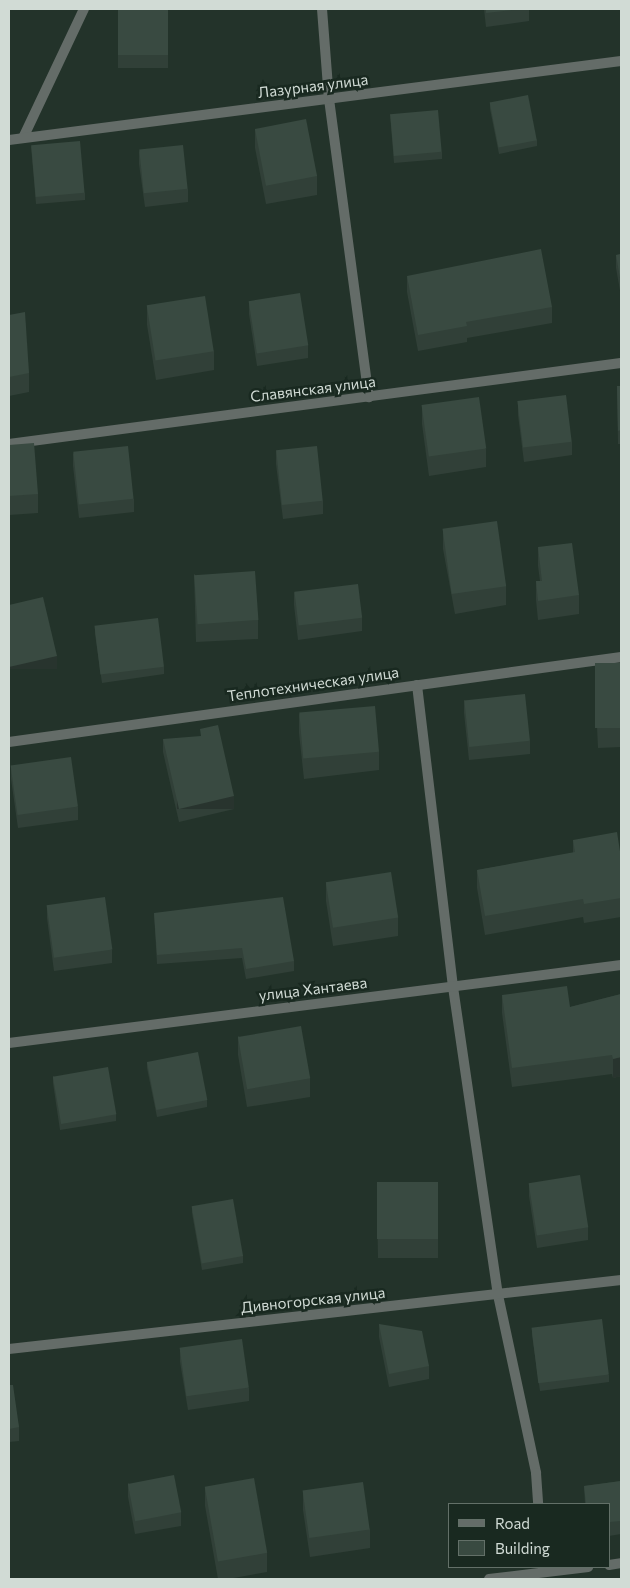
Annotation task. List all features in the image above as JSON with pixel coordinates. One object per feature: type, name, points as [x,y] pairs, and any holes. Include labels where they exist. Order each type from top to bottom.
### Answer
[{"type":"street","points":[[23,138],[84,9]]},
{"type":"street","points":[[322,9],[329,99],[369,397]]},
{"type":"street","name":"Лазурная улица","points":[[9,140],[621,61]]},
{"type":"street","name":"Славянская улица","points":[[9,444],[621,363]]},
{"type":"street","name":"Теплотехническая улица","points":[[9,742],[621,657]]},
{"type":"street","points":[[417,685],[453,987],[498,1295],[536,1472],[538,1503]]},
{"type":"street","name":"улица Хантаева","points":[[9,1043],[621,966]]},
{"type":"street","name":"Дивногорская улица","points":[[9,1349],[621,1280]]},
{"type":"street","points":[[489,1579],[580,1568]]},
{"type":"building","points":[[118,9],[168,9],[168,55],[118,55]]},
{"type":"building","points":[[486,9],[520,9],[486,13]]},
{"type":"building","points":[[528,95],[537,140],[498,148],[490,102]]},
{"type":"building","points":[[438,110],[442,152],[394,156],[390,114]]},
{"type":"building","points":[[306,119],[317,176],[266,186],[255,129]]},
{"type":"building","points":[[80,141],[85,193],[36,197],[31,145]]},
{"type":"building","points":[[183,145],[188,189],[144,193],[139,150]]},
{"type":"building","points":[[541,249],[552,307],[466,322],[467,326],[418,335],[407,276]]},
{"type":"building","points":[[621,254],[621,283],[616,255]]},
{"type":"building","points":[[300,293],[308,345],[257,353],[249,301]]},
{"type":"building","points":[[205,296],[214,351],[155,361],[147,305]]},
{"type":"building","points":[[25,312],[29,373],[9,377],[9,315]]},
{"type":"building","points":[[617,386],[621,386],[621,430],[618,431]]},
{"type":"building","points":[[566,395],[572,442],[523,448],[517,401]]},
{"type":"building","points":[[479,397],[486,448],[429,457],[422,405]]},
{"type":"building","points":[[34,443],[38,494],[9,496],[9,445]]},
{"type":"building","points":[[128,446],[134,499],[79,504],[73,452]]},
{"type":"building","points":[[317,446],[323,501],[282,505],[276,450]]},
{"type":"building","points":[[497,521],[506,586],[452,594],[443,529]]},
{"type":"building","points":[[572,543],[579,595],[538,601],[536,581],[542,581],[538,547]]},
{"type":"building","points":[[255,571],[258,620],[198,624],[194,575]]},
{"type":"building","points":[[358,584],[362,618],[299,626],[294,592]]},
{"type":"building","points":[[43,597],[57,656],[9,667],[9,605]]},
{"type":"building","points":[[158,618],[164,667],[100,674],[94,626]]},
{"type":"building","points":[[595,663],[621,663],[621,728],[595,728]]},
{"type":"building","points":[[525,694],[530,741],[469,747],[464,700]]},
{"type":"building","points":[[375,706],[379,752],[303,758],[299,713]]},
{"type":"building","points":[[218,725],[234,796],[179,809],[163,739],[201,736],[200,729]]},
{"type":"building","points":[[71,757],[78,807],[18,815],[11,765]]},
{"type":"building","points":[[617,832],[621,858],[621,898],[584,904],[583,899],[485,916],[477,870],[575,852],[573,840]]},
{"type":"building","points":[[391,872],[398,917],[333,928],[326,882]]},
{"type":"building","points":[[105,897],[112,949],[54,958],[47,905]]},
{"type":"building","points":[[283,897],[294,961],[246,969],[242,948],[157,955],[154,913]]},
{"type":"building","points":[[567,986],[570,1007],[621,994],[621,1057],[613,1059],[612,1055],[512,1068],[502,995]]},
{"type":"building","points":[[301,1026],[310,1078],[247,1089],[238,1037]]},
{"type":"building","points":[[198,1052],[207,1100],[156,1110],[147,1062]]},
{"type":"building","points":[[108,1067],[116,1114],[61,1124],[53,1077]]},
{"type":"building","points":[[580,1175],[588,1227],[537,1235],[529,1183]]},
{"type":"building","points":[[377,1182],[438,1182],[438,1239],[377,1239]]},
{"type":"building","points":[[233,1199],[243,1256],[202,1263],[192,1206]]},
{"type":"building","points":[[602,1319],[609,1375],[538,1383],[532,1328]]},
{"type":"building","points":[[379,1324],[422,1331],[429,1366],[389,1374]]},
{"type":"building","points":[[242,1339],[249,1388],[186,1396],[180,1348]]},
{"type":"building","points":[[9,1385],[13,1385],[19,1427],[9,1429]]},
{"type":"building","points":[[174,1475],[181,1512],[135,1521],[128,1484]]},
{"type":"building","points":[[254,1478],[267,1553],[218,1562],[205,1487]]},
{"type":"building","points":[[621,1481],[621,1521],[610,1522],[610,1503],[586,1503],[584,1486]]},
{"type":"building","points":[[363,1482],[370,1530],[309,1538],[303,1490]]}]
